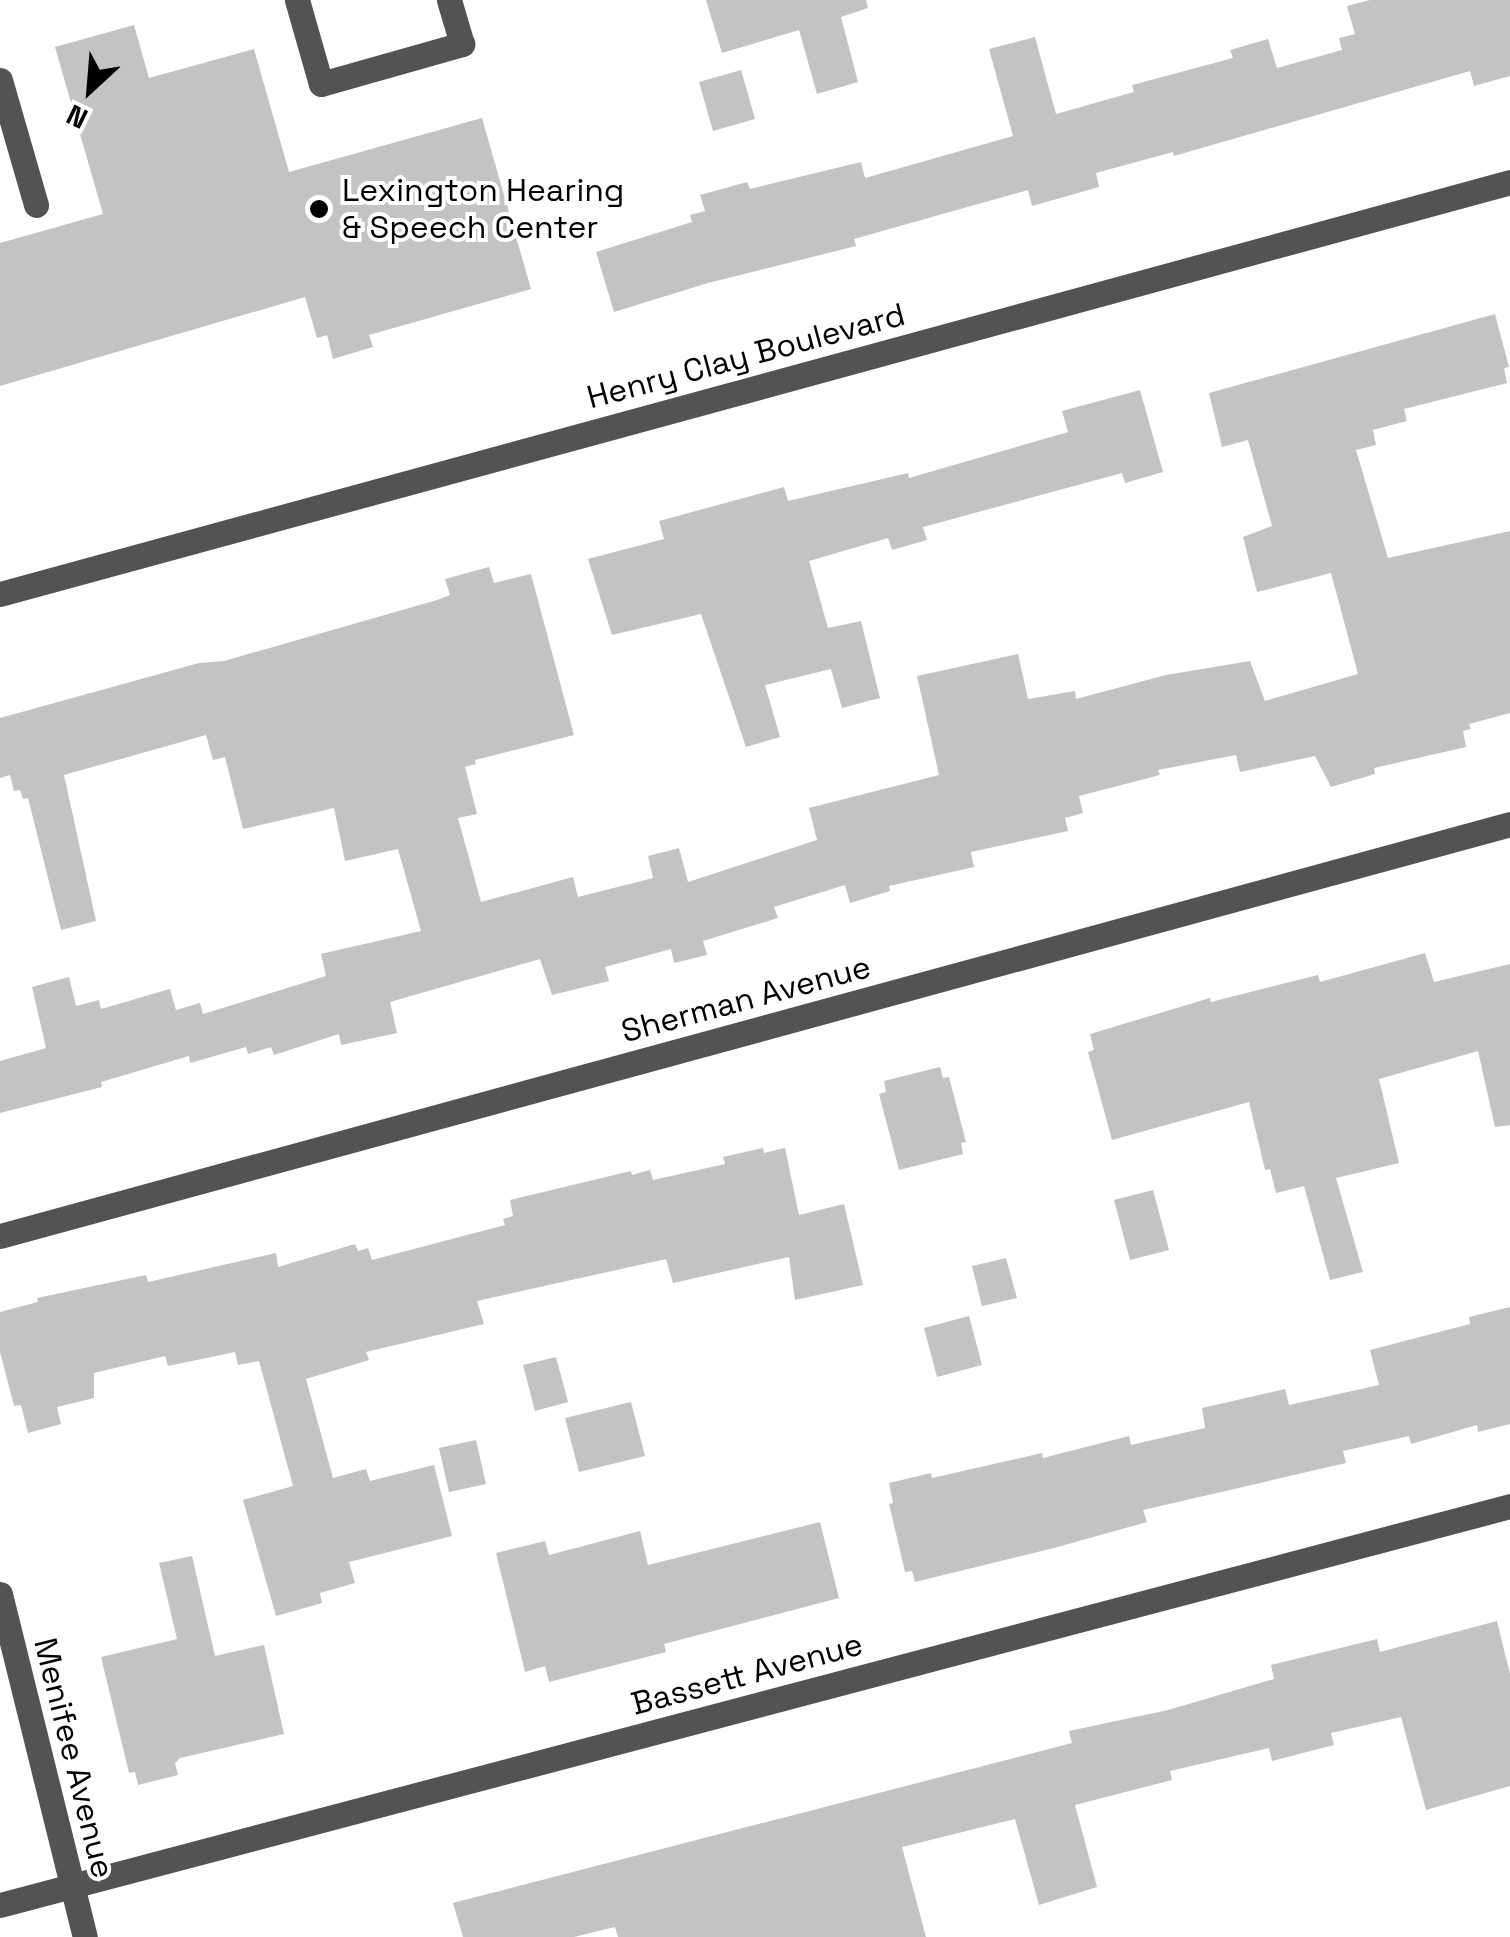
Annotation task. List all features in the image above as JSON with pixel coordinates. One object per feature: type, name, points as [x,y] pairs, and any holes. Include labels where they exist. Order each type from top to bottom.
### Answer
[{"type":"street","points":[[297,0],[321,84],[462,44],[449,0]]},
{"type":"street","points":[[0,80],[36,206]]},
{"type":"street","name":"Henry Clay Boulevard","points":[[0,594],[1510,182]]},
{"type":"street","name":"Sherman Avenue","points":[[0,1236],[1510,824]]},
{"type":"street","name":"Bassett Avenue","points":[[0,1905],[1510,1506]]},
{"type":"street","name":"Menifee Avenue","points":[[0,1594],[85,1937]]},
{"type":"building","points":[[706,0],[866,0],[868,8],[841,17],[858,82],[817,94],[799,30],[722,53]]},
{"type":"building","points":[[1370,0],[1510,0],[1510,76],[1474,86],[1470,71],[1174,156],[1173,152],[1096,173],[1099,187],[1032,206],[1028,190],[854,239],[856,246],[708,283],[614,312],[596,252],[692,222],[690,215],[705,211],[700,195],[747,182],[750,189],[861,162],[865,178],[1013,136],[989,49],[1035,37],[1056,114],[1134,92],[1132,85],[1233,58],[1230,50],[1268,39],[1277,68],[1342,50],[1339,38],[1355,34],[1347,6]]},
{"type":"building","name":"Lexington Hearing & Speech Center","points":[[134,25],[149,78],[254,49],[289,172],[482,118],[531,289],[369,335],[373,347],[333,359],[327,335],[317,338],[305,297],[0,386],[0,243],[103,214],[55,47]]},
{"type":"building","points":[[741,70],[755,119],[713,131],[699,82]]},
{"type":"building","points":[[1495,314],[1509,367],[1504,368],[1507,383],[1404,409],[1407,421],[1373,430],[1376,445],[1356,450],[1388,558],[1510,531],[1510,713],[1469,724],[1471,729],[1463,731],[1466,747],[1374,768],[1375,774],[1331,787],[1315,756],[1240,772],[1236,755],[1158,770],[1160,775],[1079,796],[1083,813],[1065,818],[1068,831],[971,852],[974,867],[889,886],[890,891],[850,903],[845,885],[774,907],[778,918],[703,941],[707,955],[674,963],[671,949],[605,967],[609,981],[552,995],[540,959],[390,1002],[397,1033],[341,1045],[339,1034],[274,1055],[271,1047],[248,1054],[246,1047],[190,1063],[189,1056],[101,1082],[102,1087],[0,1113],[0,1061],[46,1048],[32,987],[69,977],[76,1006],[99,1000],[101,1009],[170,989],[176,1010],[200,1003],[203,1014],[326,976],[321,954],[421,931],[398,849],[345,861],[334,808],[243,829],[225,757],[213,760],[206,735],[64,775],[96,921],[61,930],[28,798],[23,799],[20,790],[14,791],[10,775],[0,778],[0,718],[199,663],[224,661],[437,600],[450,595],[445,579],[489,567],[494,583],[531,574],[574,735],[475,760],[476,764],[465,767],[477,814],[458,818],[481,902],[573,877],[578,897],[653,878],[648,856],[679,848],[688,882],[817,840],[809,808],[939,775],[917,676],[1018,654],[1028,699],[1075,691],[1076,699],[1166,675],[1250,661],[1265,701],[1358,674],[1331,573],[1257,592],[1243,537],[1272,526],[1248,440],[1222,447],[1209,393]]},
{"type":"building","points":[[1140,390],[1163,472],[1125,483],[1122,473],[923,527],[927,540],[892,550],[888,538],[809,561],[828,628],[861,621],[880,698],[842,708],[831,669],[765,685],[780,737],[746,747],[701,614],[612,635],[588,559],[664,539],[659,521],[784,487],[788,501],[908,473],[909,478],[1068,432],[1062,411]]},
{"type":"building","points":[[1425,953],[1434,982],[1510,964],[1510,1125],[1495,1127],[1478,1051],[1379,1079],[1399,1163],[1336,1178],[1363,1272],[1330,1280],[1304,1186],[1276,1193],[1270,1169],[1265,1170],[1249,1102],[1112,1140],[1088,1052],[1094,1050],[1090,1034],[1210,998],[1211,1002],[1318,975],[1320,982]]},
{"type":"building","points":[[940,1067],[943,1078],[949,1077],[966,1142],[961,1143],[963,1154],[899,1170],[879,1094],[886,1092],[884,1081]]},
{"type":"building","points":[[763,1148],[764,1153],[785,1148],[799,1215],[844,1204],[863,1285],[795,1300],[789,1257],[673,1283],[666,1259],[477,1301],[484,1324],[366,1352],[369,1360],[306,1379],[333,1478],[366,1469],[370,1481],[434,1465],[452,1536],[349,1562],[355,1583],[320,1593],[322,1603],[276,1616],[243,1500],[293,1486],[259,1361],[238,1365],[235,1352],[168,1366],[165,1356],[94,1373],[94,1398],[57,1407],[61,1424],[28,1433],[21,1405],[14,1406],[0,1352],[0,1312],[38,1302],[37,1298],[146,1275],[148,1282],[276,1253],[278,1267],[355,1244],[358,1251],[368,1248],[372,1260],[505,1225],[503,1219],[513,1216],[510,1200],[631,1171],[632,1175],[650,1170],[653,1180],[725,1164],[723,1157]]},
{"type":"building","points":[[1153,1190],[1169,1250],[1130,1260],[1114,1200]]},
{"type":"building","points":[[1006,1258],[1017,1298],[982,1306],[972,1266]]},
{"type":"building","points":[[1510,1307],[1510,1424],[1478,1432],[1477,1425],[1411,1444],[1409,1436],[1343,1451],[1346,1463],[1143,1510],[1147,1522],[1054,1548],[915,1582],[912,1571],[905,1572],[889,1504],[893,1503],[889,1483],[931,1473],[932,1478],[1042,1453],[1043,1458],[1129,1436],[1131,1445],[1205,1428],[1202,1408],[1285,1389],[1289,1405],[1379,1385],[1370,1350],[1470,1324],[1469,1317]]},
{"type":"building","points":[[969,1316],[982,1365],[937,1377],[924,1328]]},
{"type":"building","points":[[556,1357],[568,1402],[535,1411],[523,1365]]},
{"type":"building","points":[[631,1402],[645,1456],[579,1472],[565,1418]]},
{"type":"building","points":[[476,1440],[486,1484],[449,1492],[439,1448]]},
{"type":"building","points":[[820,1522],[839,1598],[664,1644],[666,1652],[549,1682],[545,1666],[525,1672],[496,1553],[545,1541],[549,1555],[640,1531],[648,1565]]},
{"type":"building","points":[[192,1556],[215,1656],[264,1645],[284,1734],[180,1758],[175,1763],[178,1775],[138,1785],[135,1772],[129,1773],[101,1657],[177,1639],[159,1563]]},
{"type":"building","points":[[1497,1621],[1510,1674],[1510,1786],[1426,1810],[1401,1717],[1331,1733],[1334,1745],[1272,1761],[1269,1748],[1170,1771],[1172,1780],[1075,1805],[1097,1887],[1039,1905],[1015,1819],[902,1847],[926,1937],[618,1937],[615,1927],[574,1937],[463,1937],[453,1903],[1072,1743],[1069,1731],[1168,1710],[1274,1679],[1271,1665],[1377,1639],[1380,1652]]},
{"type":"place","name":"Lexington Hearing & Speech Center","points":[[319,209]]}]
